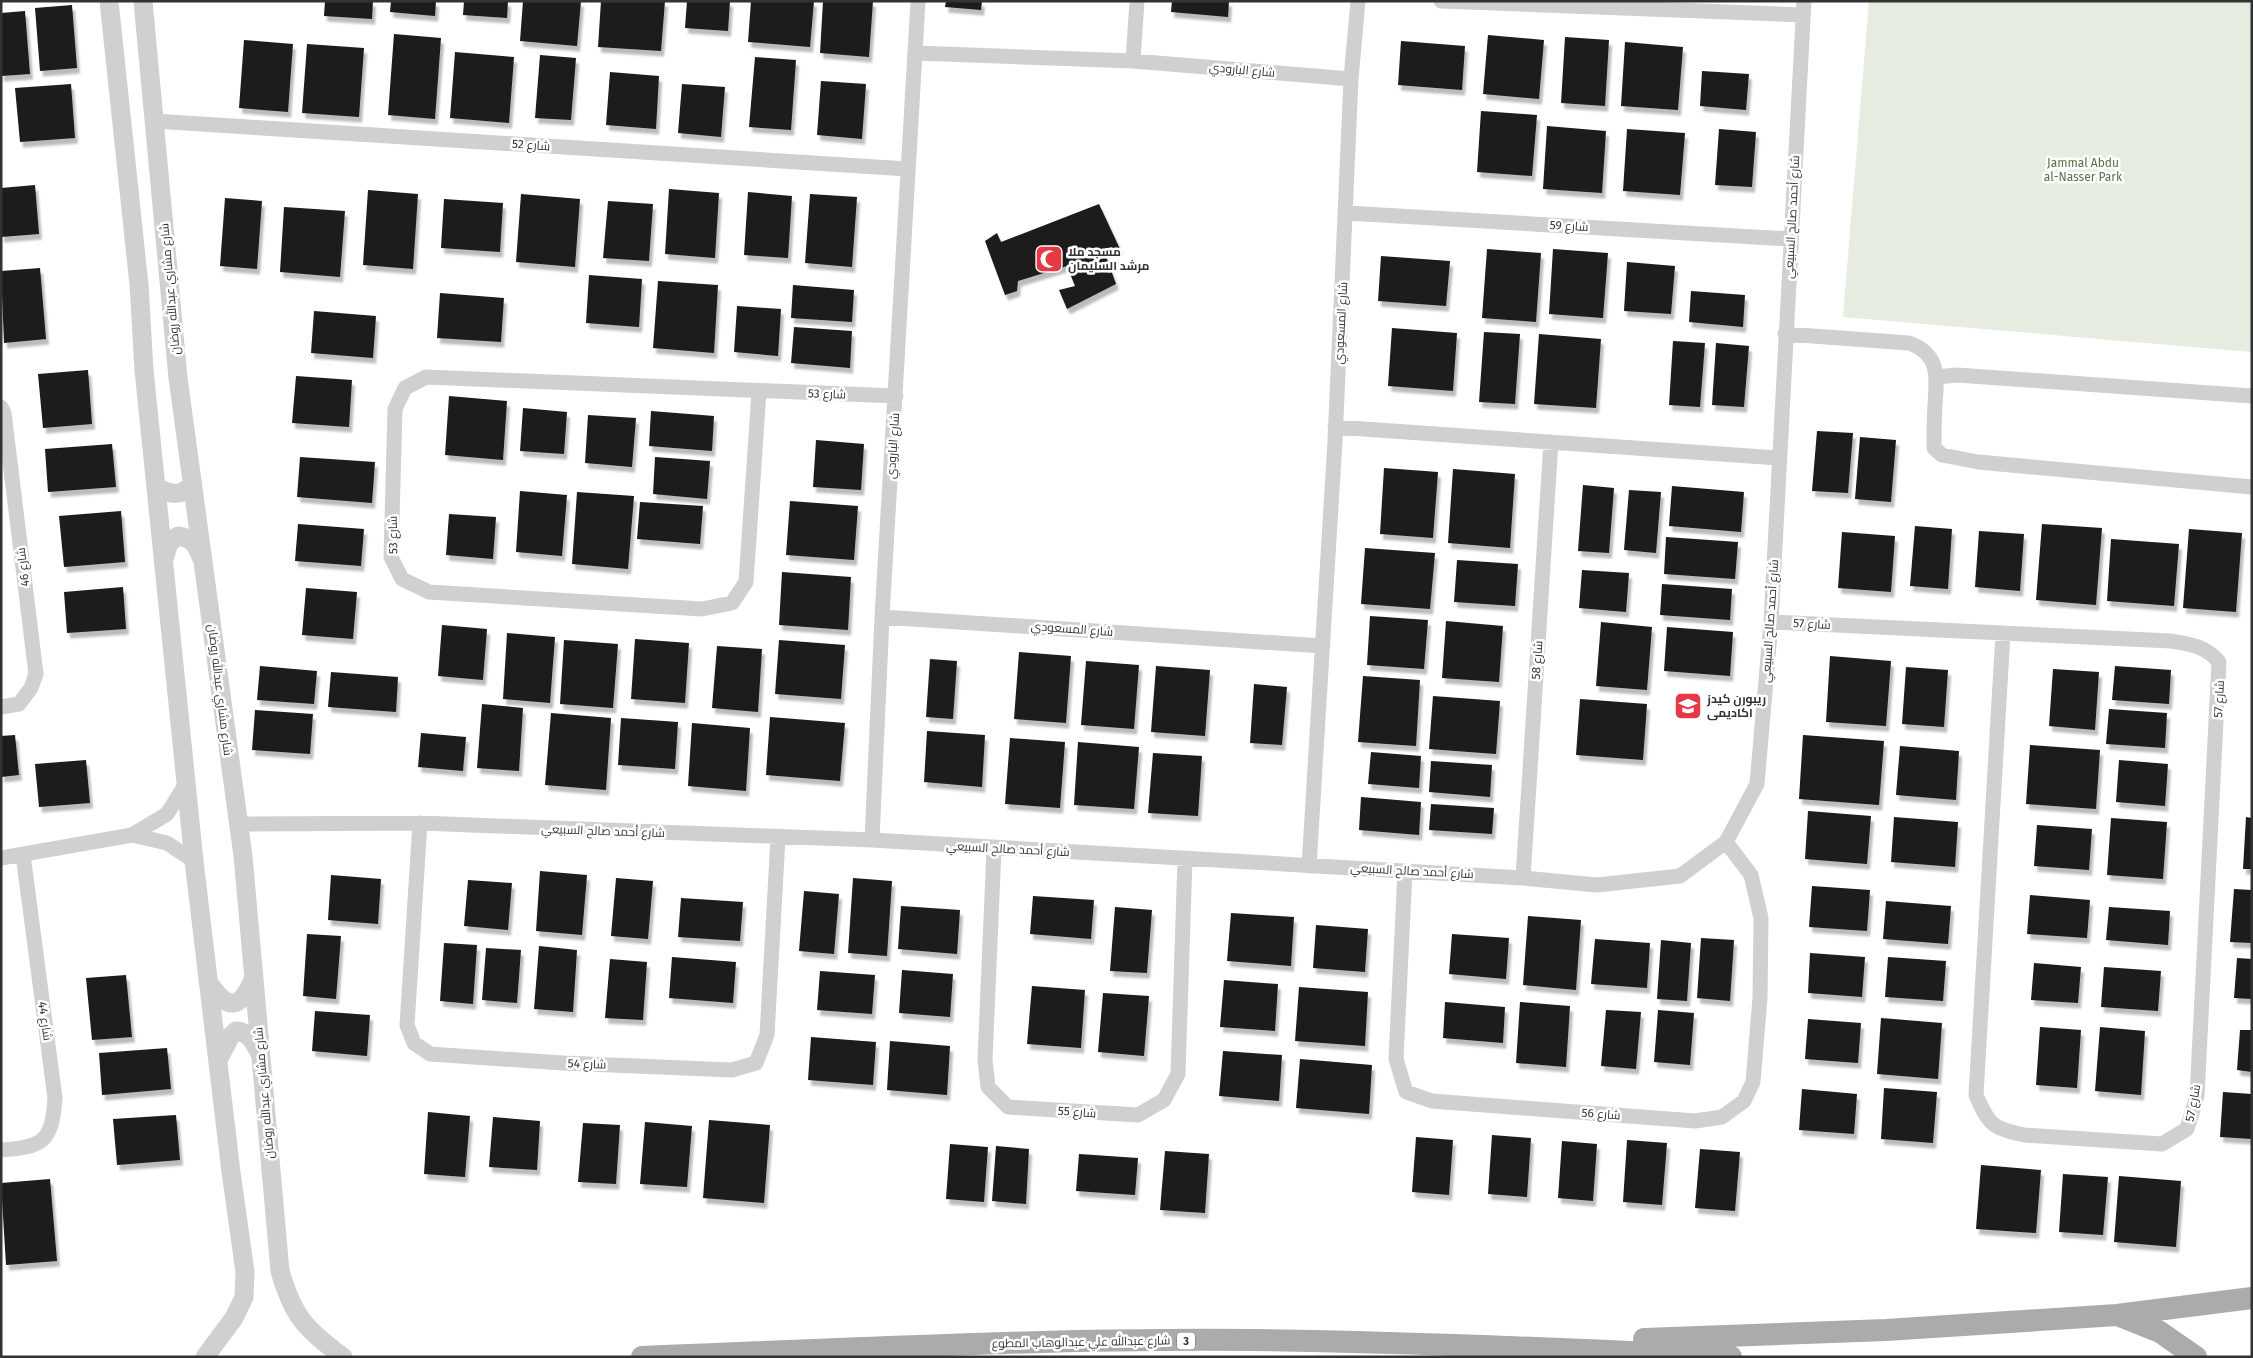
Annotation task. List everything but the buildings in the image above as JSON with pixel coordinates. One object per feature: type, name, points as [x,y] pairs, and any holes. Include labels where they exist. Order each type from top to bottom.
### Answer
[{"type":"main road","points":[[1498,1345],[1886,1330],[2117,1315],[2252,1297]]},
{"type":"main road","points":[[2117,1315],[2160,1332],[2196,1357]]},
{"type":"main road","name":"شارع عبدالله علي عبدالوهاب المطوع","points":[[642,1357],[973,1344],[1253,1340],[1498,1345],[1731,1357]]},
{"type":"street","points":[[109,1],[139,285],[144,370],[194,861],[245,1272],[244,1297],[234,1318],[205,1357]]},
{"type":"street","name":"شارع مشاري عبدالله روضان","points":[[143,1],[178,378],[238,824],[280,1271],[295,1313],[321,1341],[343,1357]]},
{"type":"street","name":"شارع البارودي","points":[[872,840],[882,617],[918,1]]},
{"type":"street","points":[[1133,61],[1137,1]]},
{"type":"street","name":"شارع المسعودي","points":[[1309,866],[1347,213],[1351,79],[1358,1]]},
{"type":"street","points":[[1441,1],[1803,8]]},
{"type":"street","name":"شارع أحمد صالح السبيعي","points":[[238,824],[420,823],[778,838],[872,840],[1523,878],[1597,885],[1680,876],[1726,842],[1757,784],[1771,622],[1778,458],[1803,8]]},
{"type":"street","name":"شارع البارودي","points":[[916,53],[1133,61],[1351,79]]},
{"type":"street","name":"شارع 52","points":[[154,121],[908,169]]},
{"type":"street","name":"شارع 59","points":[[1347,213],[1790,239]]},
{"type":"street","points":[[1785,334],[1909,343],[1919,347],[1930,357],[1937,377],[1934,448],[1942,455],[1978,462],[2252,487]]},
{"type":"street","points":[[1937,377],[1957,375],[2252,396]]},
{"type":"street","name":"شارع 53","points":[[759,392],[746,582],[732,603],[702,610],[429,592],[402,579],[392,557],[395,409],[405,388],[426,376],[759,392],[896,396]]},
{"type":"street","name":"شارع 46","points":[[1,407],[4,413],[36,674],[32,688],[19,704],[1,707]]},
{"type":"street","points":[[1335,427],[1778,458]]},
{"type":"street","name":"شارع 58","points":[[1523,878],[1550,442]]},
{"type":"street","points":[[156,487],[176,494],[185,492],[193,484]]},
{"type":"street","points":[[163,562],[169,543],[178,536],[188,538],[195,543],[205,568]]},
{"type":"street","name":"شارع المسعودي","points":[[882,617],[1323,646]]},
{"type":"street","name":"شارع 57","points":[[1771,622],[2171,641],[2196,646],[2211,652],[2219,662],[2220,684],[2196,1096],[2187,1129],[2162,1144],[2024,1135],[2002,1130],[1987,1120],[1976,1096],[2002,633]]},
{"type":"street","points":[[1,858],[132,835],[167,814],[187,782]]},
{"type":"street","name":"شارع 54","points":[[420,823],[407,1025],[414,1043],[430,1054],[732,1070],[756,1063],[766,1035],[778,838]]},
{"type":"street","points":[[132,835],[167,844],[194,861]]},
{"type":"street","name":"شارع 56","points":[[1405,871],[1396,1059],[1406,1092],[1432,1101],[1695,1121],[1722,1117],[1744,1101],[1753,1082],[1760,998],[1761,918],[1751,875],[1726,842]]},
{"type":"street","name":"شارع 55","points":[[994,848],[985,1060],[988,1087],[1008,1108],[1138,1116],[1164,1100],[1178,1074],[1185,859]]},
{"type":"street","name":"شارع 44","points":[[1,1150],[31,1148],[49,1134],[54,1118],[56,1098],[22,855]]},
{"type":"street","points":[[208,982],[219,998],[228,1003],[237,1003],[246,996],[254,980]]},
{"type":"street","points":[[218,1060],[230,1036],[236,1031],[242,1031],[252,1040],[260,1056]]},
{"type":"green space","name":"Jammal Abdu al-Nasser Park","points":[[1869,1],[2252,1],[2252,352],[1843,317]]},
{"type":"place","name":"مسجد ملا مرشد السليمان","points":[[1049,259]]},
{"type":"place","name":"ريبورن كيدز اكاديمى","points":[[1688,706]]}]
